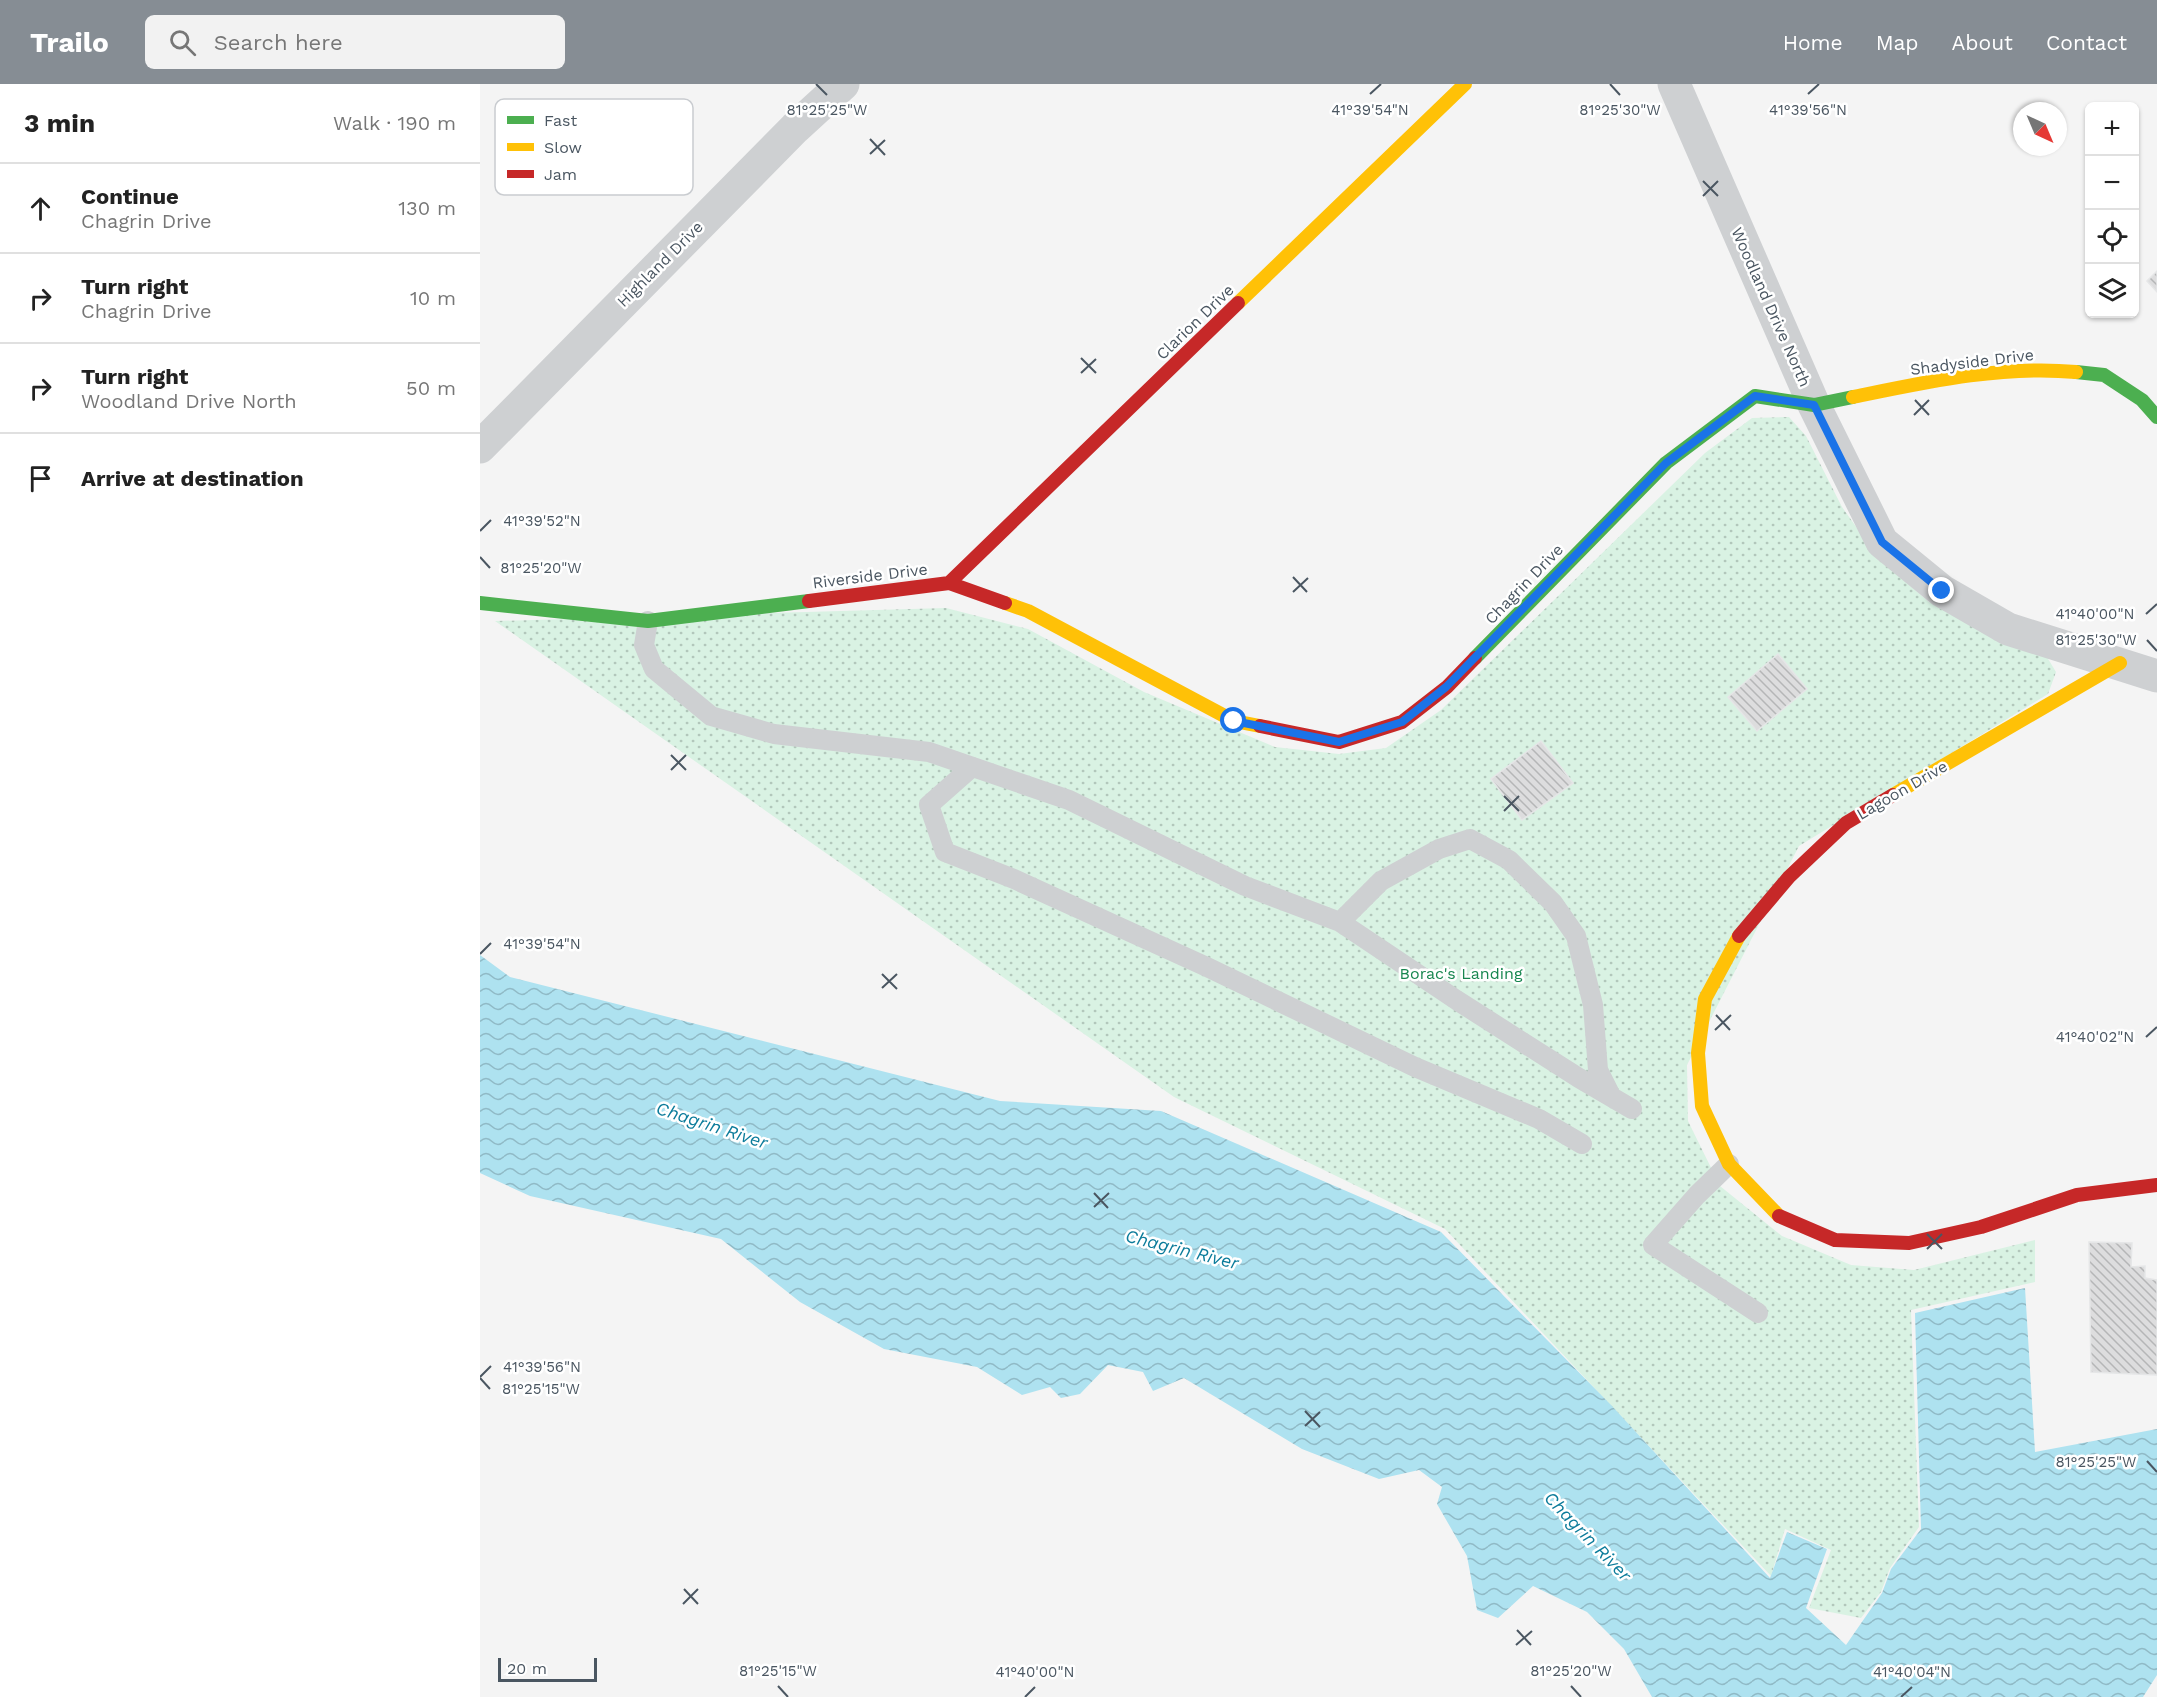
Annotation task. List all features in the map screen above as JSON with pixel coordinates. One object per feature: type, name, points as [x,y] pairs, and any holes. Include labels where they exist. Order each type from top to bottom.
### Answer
[{"type":"street","name":"Highland Drive","points":[[480,447],[787,136],[843,84]]},
{"type":"street","name":"Clarion Drive","points":[[949,583],[1465,84]]},
{"type":"street","name":"Woodland Drive North","points":[[1674,84],[1814,405],[1882,542],[1942,591],[2008,629],[2120,663]]},
{"type":"street","name":"Shadyside Drive","points":[[1814,405],[1936,380],[2041,369],[2104,375],[2142,400],[2157,417]]},
{"type":"street","name":"Chagrin Drive","points":[[1234,721],[1339,742],[1402,722],[1446,687],[1666,463],[1755,396],[1814,405]]},
{"type":"street","name":"Riverside Drive","points":[[480,603],[648,621],[949,583],[1028,611],[1234,721]]},
{"type":"street","points":[[2120,663],[2157,676]]},
{"type":"street","name":"Lagoon Drive","points":[[1729,1164],[1702,1106],[1698,1053],[1705,999],[1740,934],[1789,877],[1846,823],[2120,663]]},
{"type":"street","points":[[1729,1164],[1779,1216],[1835,1240],[1909,1243],[1981,1227],[2077,1195],[2157,1185]]},
{"type":"lane","points":[[648,621],[644,645],[654,669],[711,716],[774,734],[929,752],[1069,800],[1245,886],[1340,922],[1458,1001],[1632,1109]]},
{"type":"lane","points":[[972,767],[929,805],[945,852],[1014,879],[1207,967],[1415,1067],[1539,1119],[1582,1144]]},
{"type":"lane","points":[[1340,922],[1381,881],[1439,849],[1470,839],[1509,860],[1553,903],[1576,936],[1593,1005],[1598,1070],[1611,1096]]},
{"type":"lane","points":[[1729,1164],[1697,1195],[1653,1245],[1758,1313]]},
{"type":"green space","name":"Borac's Landing","points":[[1789,417],[1806,436],[1842,507],[1879,559],[1929,602],[1991,637],[2047,657],[2056,672],[2048,694],[1799,846],[1687,1065],[1688,1121],[1720,1186],[1782,1236],[1851,1265],[1914,1270],[2035,1240],[2035,1282],[1911,1310],[1919,1527],[1890,1568],[1881,1592],[1861,1618],[1809,1608],[1831,1550],[1785,1529],[1771,1576],[1445,1229],[1174,1097],[495,621],[946,608],[1028,629],[1144,692],[1275,747],[1339,754],[1386,748],[1441,710],[1705,453],[1752,418]]},
{"type":"water","name":"Chagrin River","points":[[480,955],[510,977],[1000,1101],[1161,1111],[1441,1232],[1612,1406],[1770,1578],[1787,1532],[1827,1549],[1806,1608],[1846,1645],[1882,1593],[1891,1569],[1921,1529],[1915,1313],[2025,1288],[2035,1452],[2157,1429],[2157,1675],[2143,1697],[1652,1697],[1624,1649],[1587,1612],[1533,1586],[1498,1618],[1477,1610],[1467,1556],[1437,1504],[1442,1487],[1419,1470],[1379,1479],[1302,1449],[1184,1378],[1153,1391],[1143,1372],[1108,1365],[1080,1394],[1061,1398],[1050,1387],[1022,1395],[977,1367],[884,1349],[800,1302],[721,1239],[530,1196],[480,1173]]},
{"type":"building","points":[[2157,271],[2157,292],[2147,281]]},
{"type":"building","points":[[1778,654],[1807,689],[1757,731],[1728,697]]},
{"type":"building","points":[[1541,741],[1573,783],[1522,820],[1491,779]]},
{"type":"building","points":[[2089,1242],[2132,1243],[2131,1267],[2145,1266],[2145,1278],[2157,1280],[2157,1375],[2091,1372]]},
{"type":"traffic: fast","points":[[2076,372],[2104,375],[2142,400],[2157,417]]},
{"type":"traffic: fast","points":[[1475,658],[1666,463],[1755,396],[1814,405],[1853,397]]},
{"type":"traffic: fast","points":[[480,603],[648,621],[809,601]]},
{"type":"traffic: slow","points":[[1238,303],[1465,84]]},
{"type":"traffic: slow","points":[[1853,397],[1964,376],[2020,371],[2076,372]]},
{"type":"traffic: slow","points":[[1005,603],[1028,611],[1234,721],[1260,726]]},
{"type":"traffic: slow","points":[[1893,795],[2120,663]]},
{"type":"traffic: slow","points":[[1739,936],[1705,999],[1698,1053],[1702,1106],[1729,1164],[1779,1216]]},
{"type":"traffic: jam","points":[[949,583],[1238,303]]},
{"type":"traffic: jam","points":[[809,601],[949,583],[1005,603]]},
{"type":"traffic: jam","points":[[1260,726],[1339,742],[1402,722],[1447,687],[1475,658]]},
{"type":"traffic: jam","points":[[1739,936],[1789,877],[1846,823],[1893,795]]},
{"type":"traffic: jam","points":[[1779,1216],[1835,1240],[1909,1243],[1981,1227],[2077,1195],[2157,1185]]},
{"type":"route","points":[[1234,721],[1339,742],[1402,722],[1446,687],[1666,463],[1755,396],[1814,405],[1882,542],[1942,591]]}]
